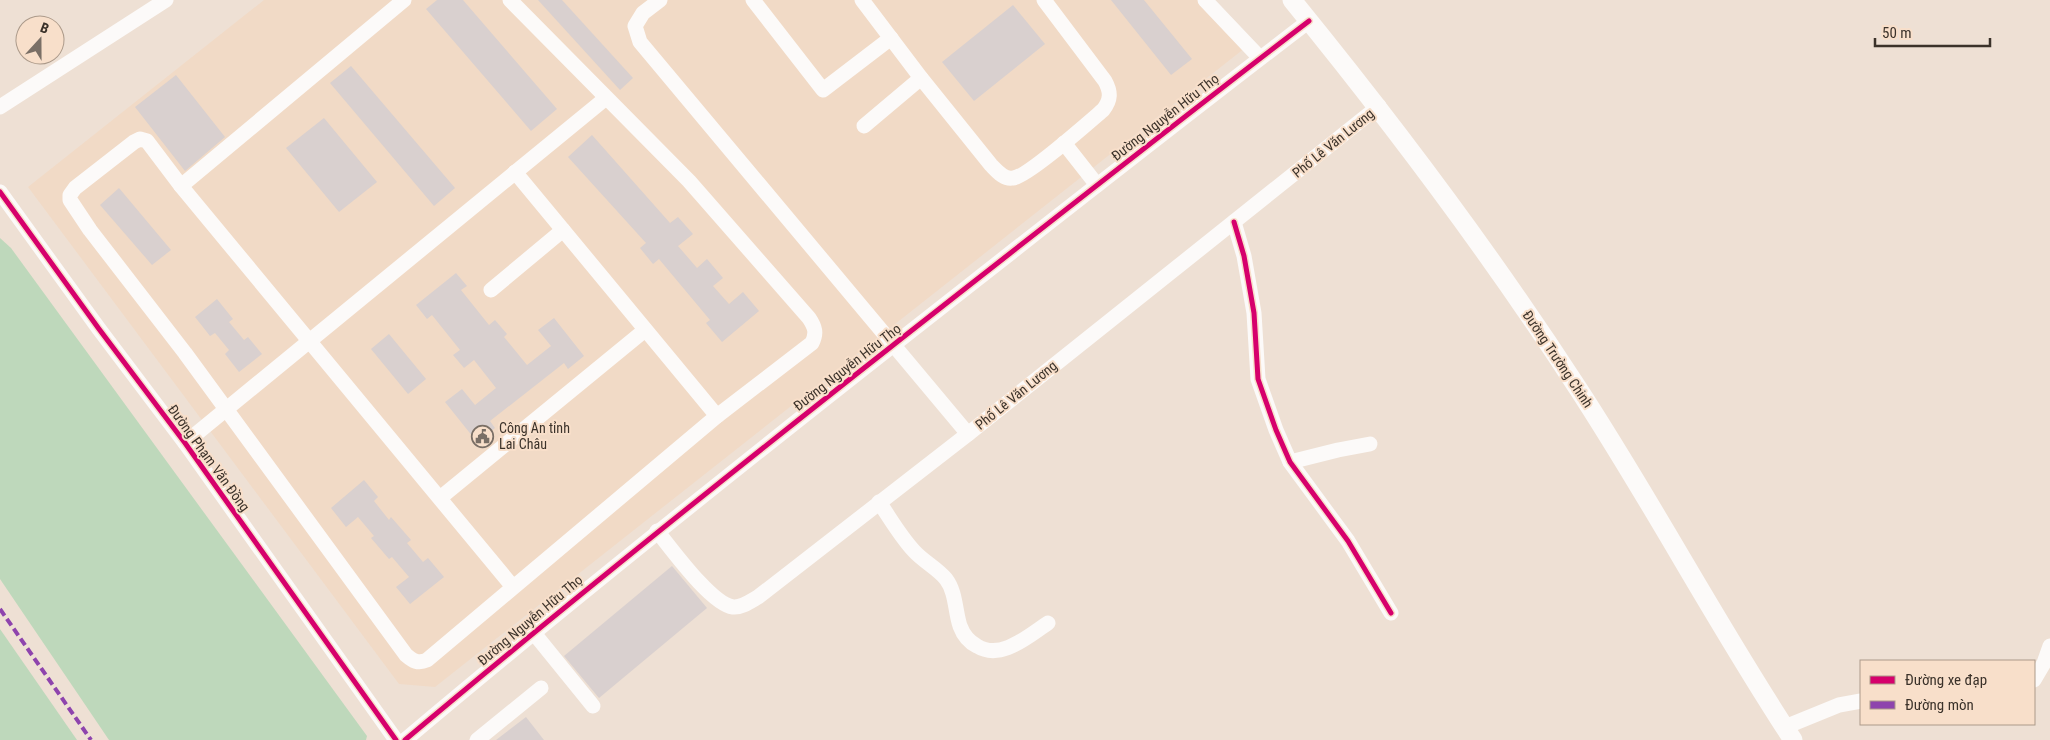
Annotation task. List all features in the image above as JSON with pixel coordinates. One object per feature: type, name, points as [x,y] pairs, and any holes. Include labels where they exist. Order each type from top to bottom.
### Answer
[{"type":"main road","name":"Đường Trường Chinh","points":[[1292,0],[1379,106],[1487,255],[1578,388],[1789,733]]},
{"type":"street","points":[[0,107],[166,0]]},
{"type":"street","points":[[181,186],[404,0]]},
{"type":"street","points":[[510,0],[688,181],[778,281],[815,327],[815,336],[812,343],[717,416],[513,588],[427,660],[421,663],[411,660],[226,409],[90,230],[70,200],[70,195],[75,188],[140,139],[147,141],[181,186],[513,588]]},
{"type":"street","points":[[660,0],[638,19],[635,26],[640,42],[968,434]]},
{"type":"street","points":[[753,0],[823,90],[891,38]]},
{"type":"street","points":[[862,0],[921,78],[991,164],[999,173],[1007,178],[1014,178],[1023,174],[1064,143],[1108,104],[1110,90],[1044,0]]},
{"type":"street","points":[[1205,0],[1260,58]]},
{"type":"street","name":"Đường Nguyễn Hữu Thọ","points":[[405,740],[657,531],[1309,21]]},
{"type":"street","points":[[864,126],[921,78]]},
{"type":"street","points":[[185,443],[606,98]]},
{"type":"street","name":"Phố Lê Văn Lương","points":[[657,531],[701,583],[719,600],[734,607],[746,604],[758,597],[968,434],[1379,106]]},
{"type":"street","points":[[1064,143],[1097,185]]},
{"type":"street","points":[[515,172],[717,416]]},
{"type":"street","name":"Đường Phạm Văn Đồng","points":[[0,192],[99,329],[185,443],[396,740]]},
{"type":"street","points":[[1234,222],[1244,256],[1254,313],[1260,390],[1290,462],[1348,541],[1391,613]]},
{"type":"street","points":[[491,290],[564,230]]},
{"type":"street","points":[[440,498],[645,330]]},
{"type":"street","points":[[1290,462],[1370,444]]},
{"type":"street","points":[[878,502],[915,553],[938,570],[947,580],[952,590],[961,628],[971,643],[981,649],[990,651],[1001,650],[1016,644],[1048,623]]},
{"type":"street","points":[[533,632],[593,706]]},
{"type":"street","points":[[2035,678],[2044,663],[2050,646]]},
{"type":"street","points":[[477,740],[541,688]]},
{"type":"street","points":[[1789,733],[1839,705],[1860,701]]},
{"type":"shaded area","name":"Công An tỉnh Lai Châu","points":[[264,0],[1211,0],[1250,44],[435,687],[399,684],[28,187]]},
{"type":"green space","points":[[0,238],[11,248],[367,736],[366,740],[109,740],[0,579]]},
{"type":"green space","points":[[0,629],[77,740],[0,740]]},
{"type":"building","points":[[437,0],[463,0],[557,109],[531,131],[426,9]]},
{"type":"building","points":[[538,0],[562,0],[633,78],[620,90]]},
{"type":"building","points":[[1111,0],[1144,0],[1192,59],[1171,75]]},
{"type":"building","points":[[1013,5],[1045,44],[974,101],[942,62]]},
{"type":"building","points":[[351,66],[455,188],[434,206],[330,83]]},
{"type":"building","points":[[176,75],[225,137],[185,171],[135,107]]},
{"type":"building","points":[[324,118],[377,182],[339,212],[286,148]]},
{"type":"building","points":[[592,135],[670,223],[678,217],[693,234],[678,246],[697,268],[707,259],[723,278],[713,286],[729,304],[743,292],[759,311],[722,342],[706,323],[710,320],[659,259],[653,264],[640,248],[646,243],[568,157]]},
{"type":"building","points":[[119,188],[171,250],[152,265],[100,205]]},
{"type":"building","points":[[456,273],[467,286],[461,290],[489,325],[495,320],[507,334],[504,337],[527,365],[551,346],[538,330],[554,318],[584,356],[568,369],[564,363],[490,421],[495,428],[477,442],[445,402],[462,389],[475,405],[496,388],[474,360],[464,368],[453,355],[460,350],[432,315],[427,319],[416,305]]},
{"type":"building","points":[[217,299],[233,319],[229,322],[244,340],[248,337],[262,354],[239,372],[225,354],[229,350],[215,333],[210,336],[195,317]]},
{"type":"building","points":[[389,334],[426,379],[408,394],[371,349]]},
{"type":"building","points":[[364,480],[378,497],[374,501],[389,520],[391,517],[411,540],[407,543],[423,562],[428,558],[444,577],[410,604],[396,587],[409,577],[392,557],[389,559],[371,538],[374,536],[358,517],[346,527],[331,508]]},
{"type":"building","points":[[672,566],[707,608],[599,698],[564,656]]},
{"type":"building","points":[[526,717],[544,740],[496,740]]},
{"type":"marked path","points":[[0,609],[91,740]]},
{"type":"cycle path","points":[[405,740],[586,590],[769,443],[1309,21]]},
{"type":"cycle path","points":[[0,192],[99,329],[185,443],[396,740]]},
{"type":"cycle path","points":[[1234,222],[1244,256],[1254,313],[1258,379],[1276,430],[1290,462],[1348,541],[1391,613]]},
{"type":"place","name":"Công An tỉnh Lai Châu","points":[[483,436]]}]
